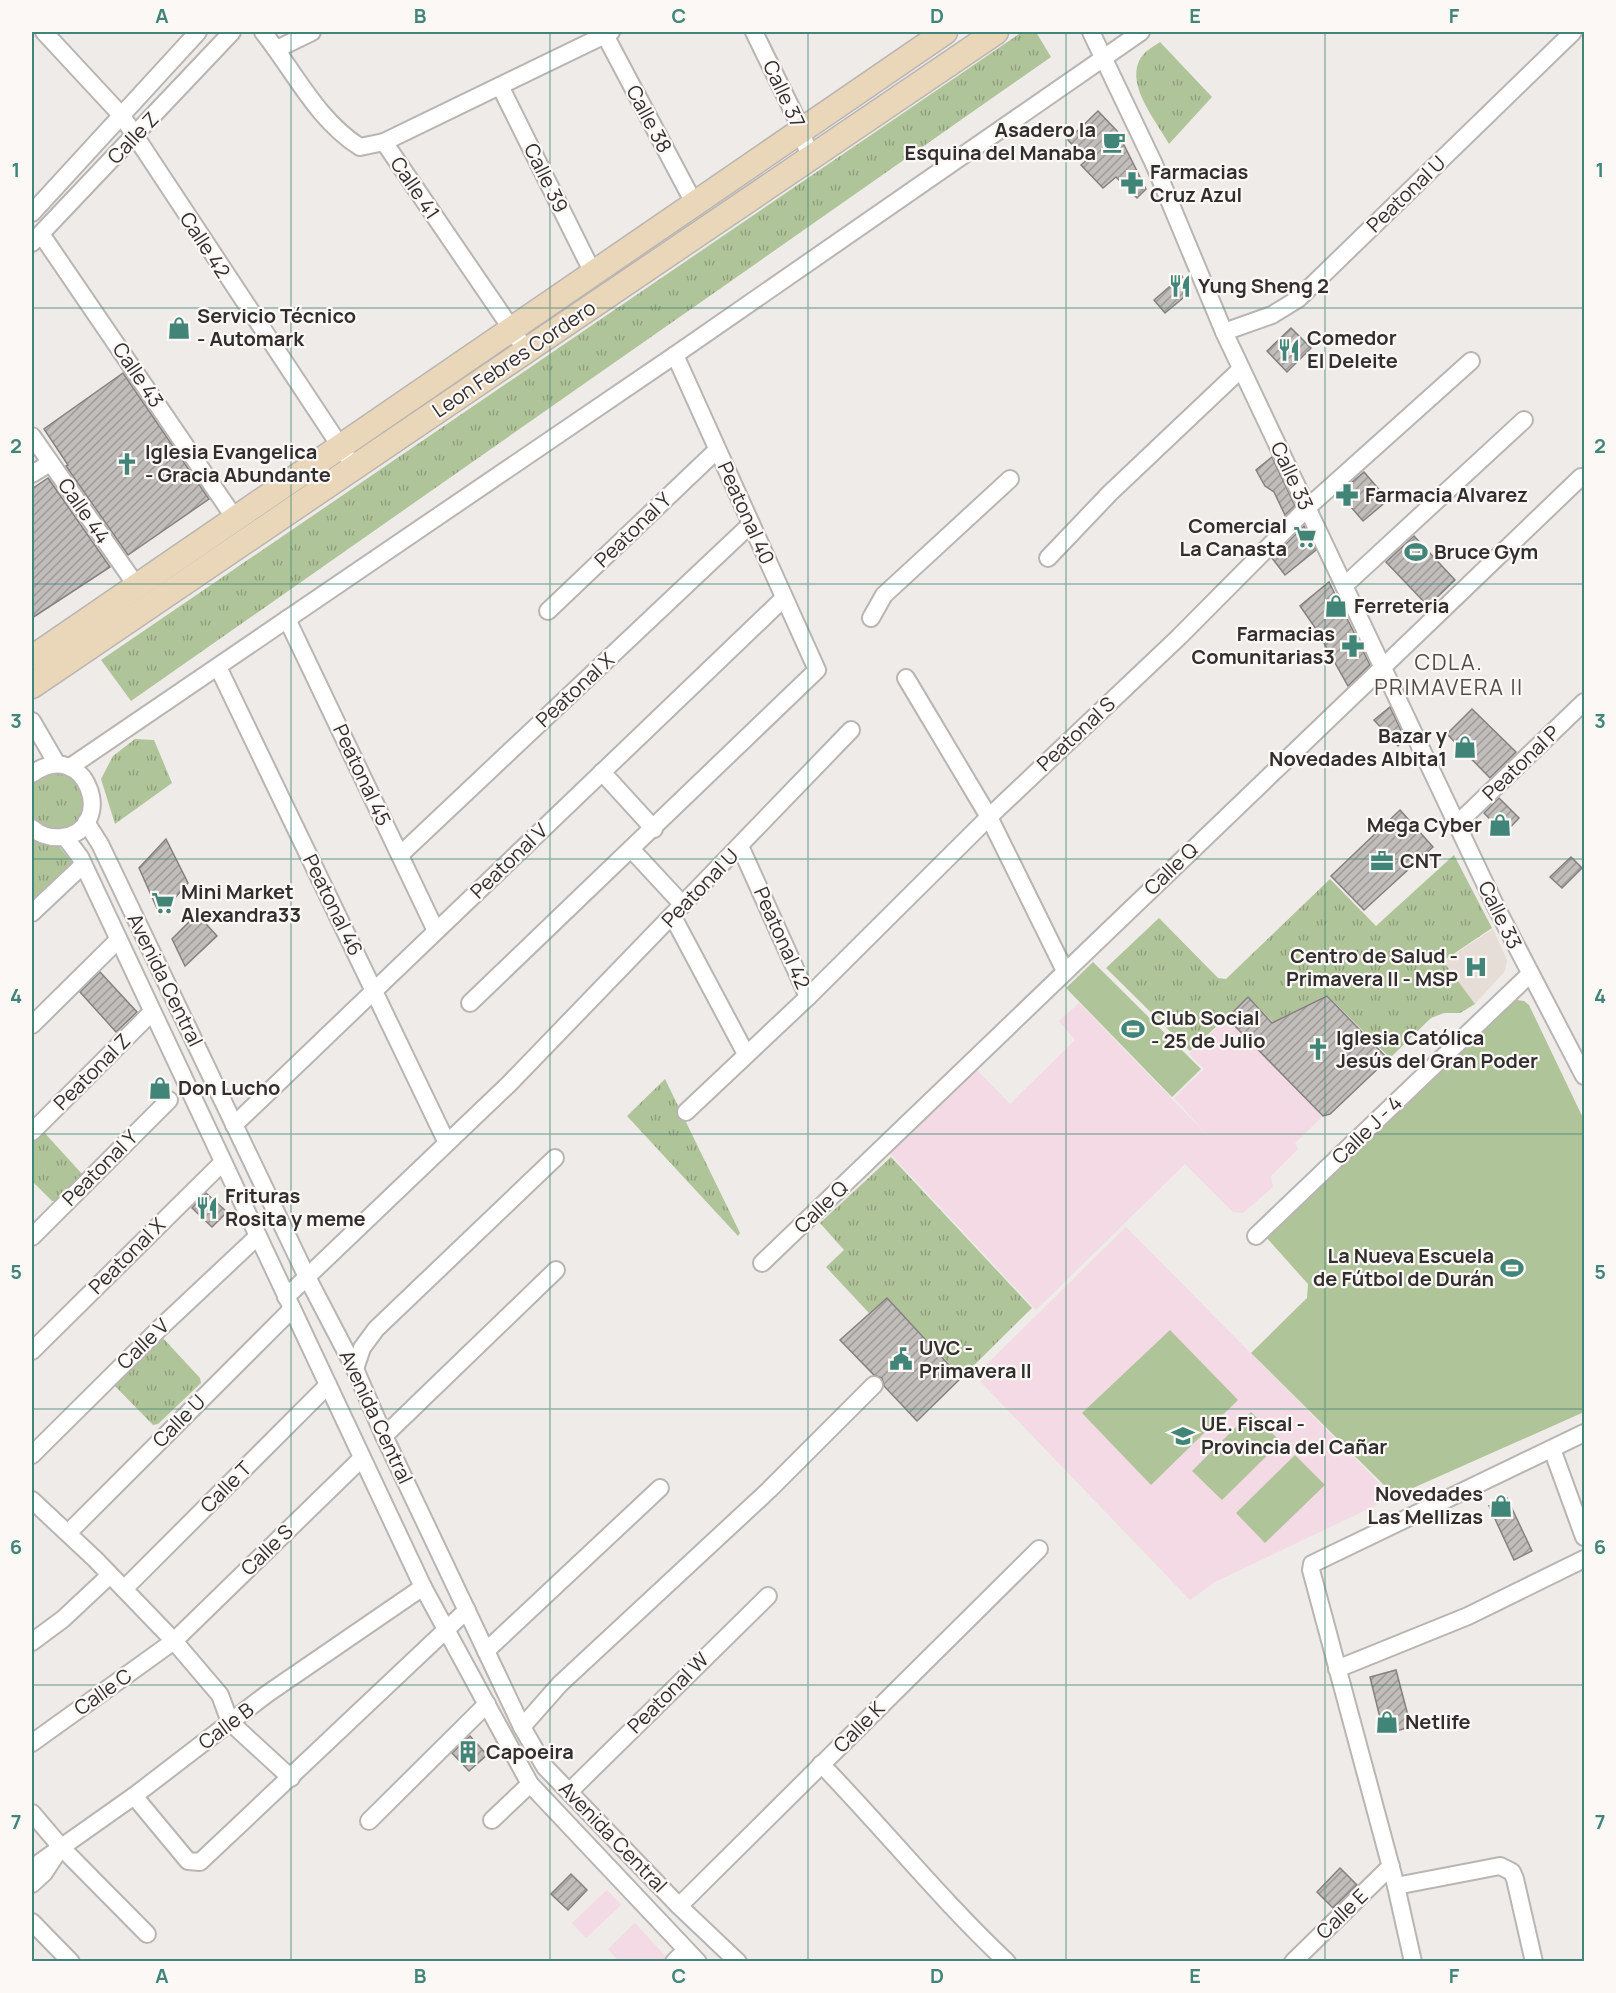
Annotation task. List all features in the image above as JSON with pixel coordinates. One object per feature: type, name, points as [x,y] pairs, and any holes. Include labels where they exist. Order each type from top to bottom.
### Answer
[{"type":"street","name":"Calle 42","points":[[44,32],[123,116],[134,137],[354,469]]},
{"type":"street","name":"Calle Z","points":[[32,213],[198,32]]},
{"type":"street","name":"Calle Z","points":[[36,238],[232,32]]},
{"type":"street","name":"Calle 41","points":[[263,32],[321,112],[348,139],[360,147],[384,142],[526,350]]},
{"type":"street","points":[[277,49],[312,32]]},
{"type":"street","name":"Calle 37","points":[[754,32],[802,130],[809,158]]},
{"type":"street","name":"Leon Febres Cordero","points":[[32,658],[592,271],[802,130],[921,39],[945,32]]},
{"type":"street","name":"Leon Febres Cordero","points":[[32,686],[996,32]]},
{"type":"street","name":"Calle 33","points":[[1091,32],[1154,164],[1241,369],[1456,824],[1530,974],[1584,1076]]},
{"type":"street","points":[[63,766],[218,666],[675,355],[1103,56],[1141,32]]},
{"type":"street","name":"Peatonal U","points":[[1224,332],[1272,315],[1298,299],[1573,32]]},
{"type":"street","points":[[384,142],[608,33]]},
{"type":"street","name":"Calle 38","points":[[608,33],[694,203]]},
{"type":"street","name":"Calle 39","points":[[500,86],[592,271]]},
{"type":"street","name":"Calle 43","points":[[36,238],[234,518]]},
{"type":"street","name":"Peatonal 40","points":[[654,829],[817,670],[675,355]]},
{"type":"street","name":"Peatonal S","points":[[686,1112],[808,997],[989,817],[1179,637],[1307,508],[1471,361]]},
{"type":"street","points":[[1048,558],[1110,493],[1241,369]]},
{"type":"street","points":[[1344,586],[1524,420]]},
{"type":"street","name":"Calle 44","points":[[32,436],[136,585]]},
{"type":"street","name":"Peatonal Y","points":[[548,611],[717,450]]},
{"type":"street","points":[[32,474],[50,463]]},
{"type":"street","name":"Calle Q","points":[[762,1263],[1581,477]]},
{"type":"street","points":[[871,618],[884,595],[1010,478]]},
{"type":"street","name":"Peatonal X","points":[[400,855],[751,524]]},
{"type":"street","name":"Peatonal V","points":[[234,1125],[784,598]]},
{"type":"street","name":"Peatonal 45","points":[[287,619],[436,931]]},
{"type":"street","name":"Peatonal 46","points":[[218,666],[447,1143]]},
{"type":"street","points":[[906,678],[989,817],[1065,971]]},
{"type":"street","name":"Peatonal P","points":[[1456,824],[1584,702]]},
{"type":"street","points":[[32,721],[63,766]]},
{"type":"street","name":"Peatonal U","points":[[447,1143],[678,911],[851,730]]},
{"type":"street","points":[[32,774],[47,766],[63,766],[81,774],[88,784],[92,797],[91,810],[86,822],[65,837],[52,838],[39,834],[32,828]]},
{"type":"street","points":[[470,1003],[654,829],[602,772]]},
{"type":"street","name":"Avenida Central","points":[[86,822],[100,844],[307,1277],[355,1369],[384,1436],[522,1727],[545,1767],[679,1906],[738,1962]]},
{"type":"street","name":"Avenida Central","points":[[65,837],[84,866],[423,1587],[530,1784],[692,1956]]},
{"type":"street","name":"Peatonal 42","points":[[740,846],[808,997]]},
{"type":"street","points":[[632,850],[678,911],[746,1054]]},
{"type":"street","points":[[33,910],[84,866]]},
{"type":"street","points":[[32,1025],[118,940]]},
{"type":"street","name":"Calle J - 4","points":[[1256,1236],[1530,974]]},
{"type":"street","name":"Peatonal Z","points":[[32,1132],[152,1012]]},
{"type":"street","name":"Peatonal Y","points":[[32,1237],[169,1100]]},
{"type":"street","name":"Calle U","points":[[68,1533],[289,1303],[307,1277],[447,1143]]},
{"type":"street","points":[[355,1369],[362,1348],[376,1329],[555,1158]]},
{"type":"street","name":"Peatonal X","points":[[32,1351],[223,1162]]},
{"type":"street","name":"Calle V","points":[[32,1455],[160,1328],[258,1236]]},
{"type":"street","points":[[384,1436],[556,1270]]},
{"type":"street","name":"Calle T","points":[[124,1589],[328,1385]]},
{"type":"street","points":[[522,1727],[560,1684],[769,1490],[874,1385]]},
{"type":"street","points":[[1413,1962],[1391,1866],[1311,1570],[1313,1562],[1584,1433]]},
{"type":"street","points":[[1552,1449],[1584,1537]]},
{"type":"street","name":"Calle S","points":[[174,1641],[361,1459]]},
{"type":"street","points":[[486,1651],[660,1488]]},
{"type":"street","points":[[34,1506],[68,1533],[174,1641],[220,1695],[230,1722],[291,1778]]},
{"type":"street","name":"Calle K","points":[[679,1906],[1039,1549]]},
{"type":"street","points":[[1337,1669],[1468,1616],[1584,1558]]},
{"type":"street","points":[[32,1642],[63,1619],[110,1575]]},
{"type":"street","name":"Calle B","points":[[32,1868],[134,1796],[230,1722],[423,1587]]},
{"type":"street","name":"Peatonal W","points":[[570,1791],[768,1596]]},
{"type":"street","points":[[134,1796],[188,1861],[200,1862],[467,1610]]},
{"type":"street","name":"Calle C","points":[[32,1743],[174,1641]]},
{"type":"street","points":[[369,1821],[487,1704]]},
{"type":"street","points":[[821,1764],[882,1827],[933,1887],[1007,1962]]},
{"type":"street","points":[[492,1820],[530,1784]]},
{"type":"street","points":[[32,1813],[61,1847],[147,1934]]},
{"type":"street","points":[[32,1884],[44,1873],[61,1847]]},
{"type":"street","name":"Calle E","points":[[1293,1962],[1391,1866]]},
{"type":"street","points":[[1396,1886],[1500,1866],[1508,1869],[1515,1879],[1534,1962]]},
{"type":"street","points":[[32,1922],[71,1962]]},
{"type":"street","points":[[674,1962],[692,1956]]},
{"type":"shaded area","name":"Centro de Salud - Primavera II - MSP","points":[[1493,929],[1507,960],[1505,971],[1475,1004],[1443,962]]},
{"type":"shaded area","points":[[1079,1003],[1211,1139],[1174,1098],[1204,1069],[1189,1054],[1227,1018],[1322,1117],[1295,1143],[1298,1149],[1271,1176],[1273,1187],[1243,1213],[1233,1212],[1185,1164],[1036,1310],[886,1149],[975,1068],[1010,1104],[1075,1040],[1059,1021]]},
{"type":"shaded area","name":"UE. Fiscal - Provincia del Cañar","points":[[1126,1227],[1393,1497],[1215,1582],[1190,1600],[975,1376]]},
{"type":"shaded area","points":[[607,1890],[621,1905],[586,1938],[572,1923]]},
{"type":"shaded area","points":[[635,1923],[668,1959],[665,1961],[619,1961],[608,1949]]},
{"type":"green space","points":[[1022,32],[1036,32],[1051,57],[131,701],[101,660]]},
{"type":"green space","points":[[1160,42],[1212,97],[1169,144],[1140,93],[1136,71],[1141,58]]},
{"type":"green space","points":[[135,739],[154,740],[172,783],[115,824],[101,779],[113,756]]},
{"type":"green space","points":[[64,770],[86,791],[82,821],[62,834],[32,823],[32,781]]},
{"type":"green space","points":[[32,836],[57,844],[76,867],[35,903],[32,899]]},
{"type":"green space","points":[[1454,855],[1492,928],[1443,961],[1475,1004],[1460,1013],[1444,1013],[1431,1018],[1390,1058],[1327,995],[1273,1022],[1248,997],[1190,1051],[1106,968],[1159,918],[1218,978],[1226,979],[1330,879],[1376,926]]},
{"type":"green space","name":"Club Social - 25 de Julio","points":[[1093,962],[1201,1069],[1172,1097],[1066,988]]},
{"type":"green space","points":[[1510,999],[1524,1001],[1529,1005],[1584,1120],[1584,1412],[1395,1496],[1251,1353],[1307,1298],[1308,1284],[1265,1236]]},
{"type":"green space","points":[[665,1079],[740,1233],[738,1236],[627,1116]]},
{"type":"green space","points":[[41,1129],[83,1175],[56,1201],[52,1201],[32,1181],[32,1135]]},
{"type":"green space","points":[[891,1157],[1032,1308],[962,1377],[887,1298],[869,1313],[826,1267],[844,1250],[820,1223]]},
{"type":"green space","points":[[1170,1330],[1238,1400],[1151,1485],[1082,1413]]},
{"type":"green space","points":[[162,1337],[200,1378],[201,1383],[158,1424],[153,1425],[113,1384]]},
{"type":"green space","points":[[1251,1412],[1281,1442],[1222,1500],[1192,1471]]},
{"type":"green space","points":[[1295,1455],[1325,1485],[1265,1543],[1236,1513]]},
{"type":"building","points":[[1098,111],[1117,131],[1146,189],[1137,198],[1116,177],[1103,188],[1081,165],[1087,160],[1068,140]]},
{"type":"building","points":[[1182,276],[1190,292],[1165,313],[1154,300]]},
{"type":"building","name":"Comedor El Deleite","points":[[1291,328],[1311,348],[1287,372],[1267,351]]},
{"type":"building","name":"Iglesia Evangelica - Gracia Abundante","points":[[123,373],[209,499],[128,555],[66,466],[68,465],[44,429]]},
{"type":"building","points":[[1272,457],[1295,506],[1285,515],[1274,492],[1265,486],[1256,470]]},
{"type":"building","points":[[1364,472],[1388,500],[1363,521],[1339,493]]},
{"type":"building","points":[[48,478],[110,567],[32,618],[32,489]]},
{"type":"building","points":[[1304,526],[1316,550],[1285,575],[1272,558]]},
{"type":"building","points":[[1414,536],[1455,580],[1428,606],[1386,562]]},
{"type":"building","points":[[1329,582],[1370,665],[1348,686],[1316,629],[1300,606]]},
{"type":"building","points":[[1390,707],[1405,739],[1398,746],[1374,720]]},
{"type":"building","points":[[1472,709],[1516,752],[1490,778],[1447,734]]},
{"type":"building","points":[[1499,798],[1519,818],[1504,834],[1484,813]]},
{"type":"building","name":"CNT","points":[[1400,810],[1433,847],[1364,910],[1331,876]]},
{"type":"building","points":[[166,839],[188,883],[160,915],[139,868]]},
{"type":"building","points":[[1571,857],[1582,868],[1562,888],[1550,877]]},
{"type":"building","points":[[197,914],[217,936],[185,966],[172,939]]},
{"type":"building","points":[[100,972],[137,1012],[116,1032],[80,992]]},
{"type":"building","name":"Iglesia Católica Jesús del Gran Poder","points":[[1327,996],[1388,1059],[1330,1114],[1323,1116],[1227,1018],[1248,997],[1272,1023]]},
{"type":"building","name":"Frituras Rosita y meme","points":[[206,1193],[227,1212],[212,1227],[192,1208]]},
{"type":"building","name":"UVC - Primavera II","points":[[887,1298],[961,1378],[917,1421],[884,1386],[882,1378],[874,1375],[840,1340]]},
{"type":"building","points":[[1507,1498],[1532,1551],[1514,1560],[1489,1506]]},
{"type":"building","points":[[1396,1670],[1411,1727],[1384,1734],[1370,1677]]},
{"type":"building","name":"Capoeira","points":[[470,1736],[487,1755],[469,1771],[452,1753]]},
{"type":"building","points":[[1340,1868],[1357,1885],[1333,1908],[1317,1892]]},
{"type":"building","points":[[571,1874],[587,1890],[568,1910],[551,1894]]},
{"type":"place","name":"Asadero la Esquina del Manaba","points":[[1114,142]]},
{"type":"place","name":"Farmacias Cruz Azul","points":[[1132,183]]},
{"type":"place","name":"Yung Sheng 2","points":[[1180,286]]},
{"type":"place","name":"Servicio Técnico - Automark","points":[[179,328]]},
{"type":"place","name":"Comedor El Deleite","points":[[1289,350]]},
{"type":"place","name":"Iglesia Evangelica - Gracia Abundante","points":[[127,464]]},
{"type":"place","name":"Farmacia Alvarez","points":[[1347,495]]},
{"type":"place","name":"Comercial La Canasta","points":[[1305,537]]},
{"type":"place","name":"Bruce Gym","points":[[1416,552]]},
{"type":"place","name":"Ferreteria","points":[[1336,606]]},
{"type":"place","name":"Farmacias Comunitarias3","points":[[1353,646]]},
{"type":"place","name":"Bazar y Novedades Albita1","points":[[1465,747]]},
{"type":"place","name":"Mega Cyber","points":[[1500,825]]},
{"type":"place","name":"CNT","points":[[1382,861]]},
{"type":"place","name":"Mini Market Alexandra33","points":[[163,903]]},
{"type":"place","name":"Centro de Salud - Primavera II - MSP","points":[[1476,967]]},
{"type":"place","name":"Club Social - 25 de Julio","points":[[1133,1029]]},
{"type":"place","name":"Iglesia Católica Jesús del Gran Poder","points":[[1318,1049]]},
{"type":"place","name":"Don Lucho","points":[[160,1088]]},
{"type":"place","name":"Frituras Rosita y meme","points":[[207,1208]]},
{"type":"place","name":"La Nueva Escuela de Fútbol de Durán","points":[[1512,1268]]},
{"type":"place","name":"UVC - Primavera II","points":[[901,1359]]},
{"type":"place","name":"UE. Fiscal - Provincia del Cañar","points":[[1183,1436]]},
{"type":"place","name":"Novedades Las Mellizas","points":[[1501,1506]]},
{"type":"place","name":"Netlife","points":[[1387,1722]]},
{"type":"place","name":"Capoeira","points":[[468,1752]]},
{"type":"district","name":"CDLA. PRIMAVERA II","points":[[1449,674]]}]
